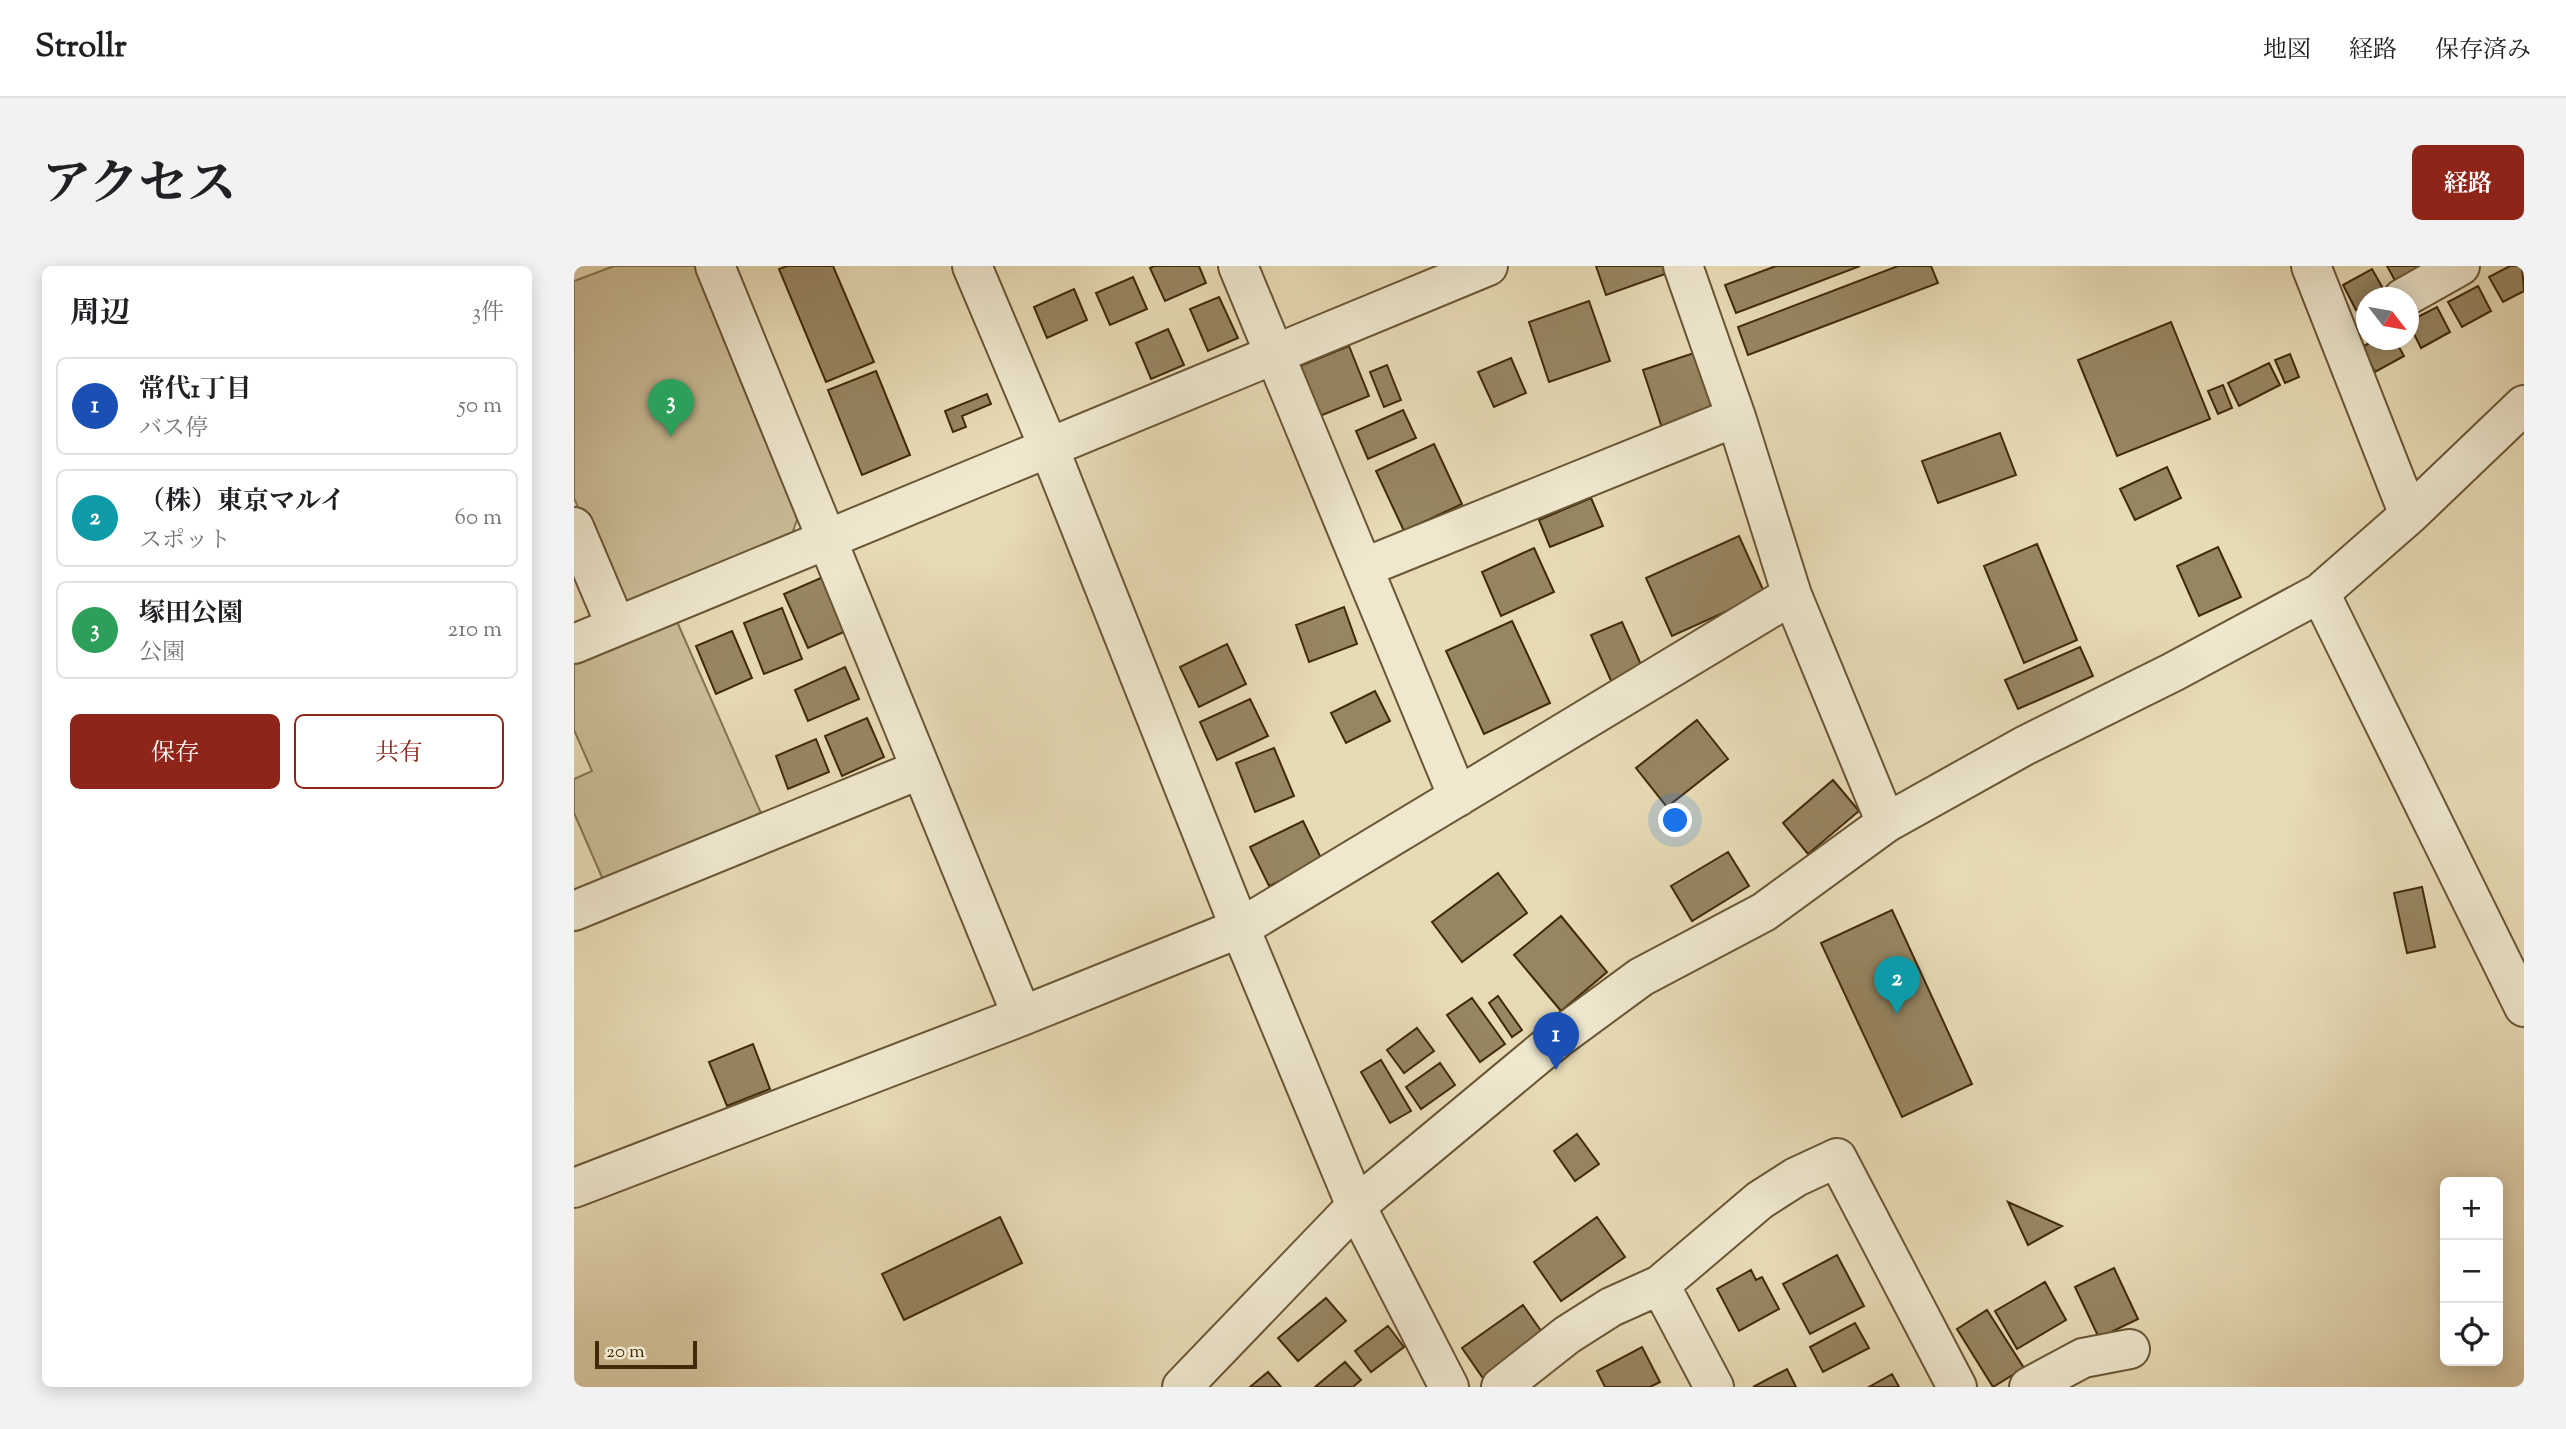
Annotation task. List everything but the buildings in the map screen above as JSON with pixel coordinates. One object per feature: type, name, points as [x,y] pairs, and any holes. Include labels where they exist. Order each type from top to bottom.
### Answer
[{"type":"street","points":[[716,266],[1022,1016]]},
{"type":"street","points":[[972,266],[1049,448],[1240,928],[1356,1206],[1449,1387]]},
{"type":"street","points":[[1238,266],[1458,797]]},
{"type":"street","points":[[1683,266],[1736,417],[1792,595],[1885,823]]},
{"type":"street","points":[[2311,266],[2352,325],[2409,515]]},
{"type":"street","points":[[2419,289],[2460,266]]},
{"type":"street","points":[[574,644],[1485,267]]},
{"type":"street","points":[[1182,1387],[1356,1206],[1558,1038],[1641,977],[1764,912],[1885,823],[2024,746],[2173,672],[2320,593],[2409,515],[2524,405]]},
{"type":"street","points":[[1363,568],[1736,417]]},
{"type":"street","points":[[574,527],[617,626]]},
{"type":"street","points":[[2320,593],[2524,1007]]},
{"type":"street","points":[[574,1188],[1022,1016],[1240,928],[1792,595]]},
{"type":"street","points":[[574,911],[921,769]]},
{"type":"street","points":[[1502,1387],[1567,1335],[1611,1307],[1660,1285],[1760,1200],[1796,1177],[1837,1158],[1957,1387]]},
{"type":"street","points":[[1660,1285],[1714,1387]]},
{"type":"street","points":[[2029,1387],[2083,1358],[2130,1349]]},
{"type":"shaded area","points":[[614,266],[696,266],[800,511],[791,537],[630,602],[618,599],[574,498],[574,281]]},
{"type":"shaded area","points":[[675,617],[761,813],[604,882],[574,813],[574,779],[592,771],[574,730],[574,662]]},
{"type":"place","name":"塚田公園","points":[[671,437]]},
{"type":"place","name":"（株）東京マルイ","points":[[1897,1014]]},
{"type":"place","name":"常代1丁目","points":[[1556,1070]]}]
